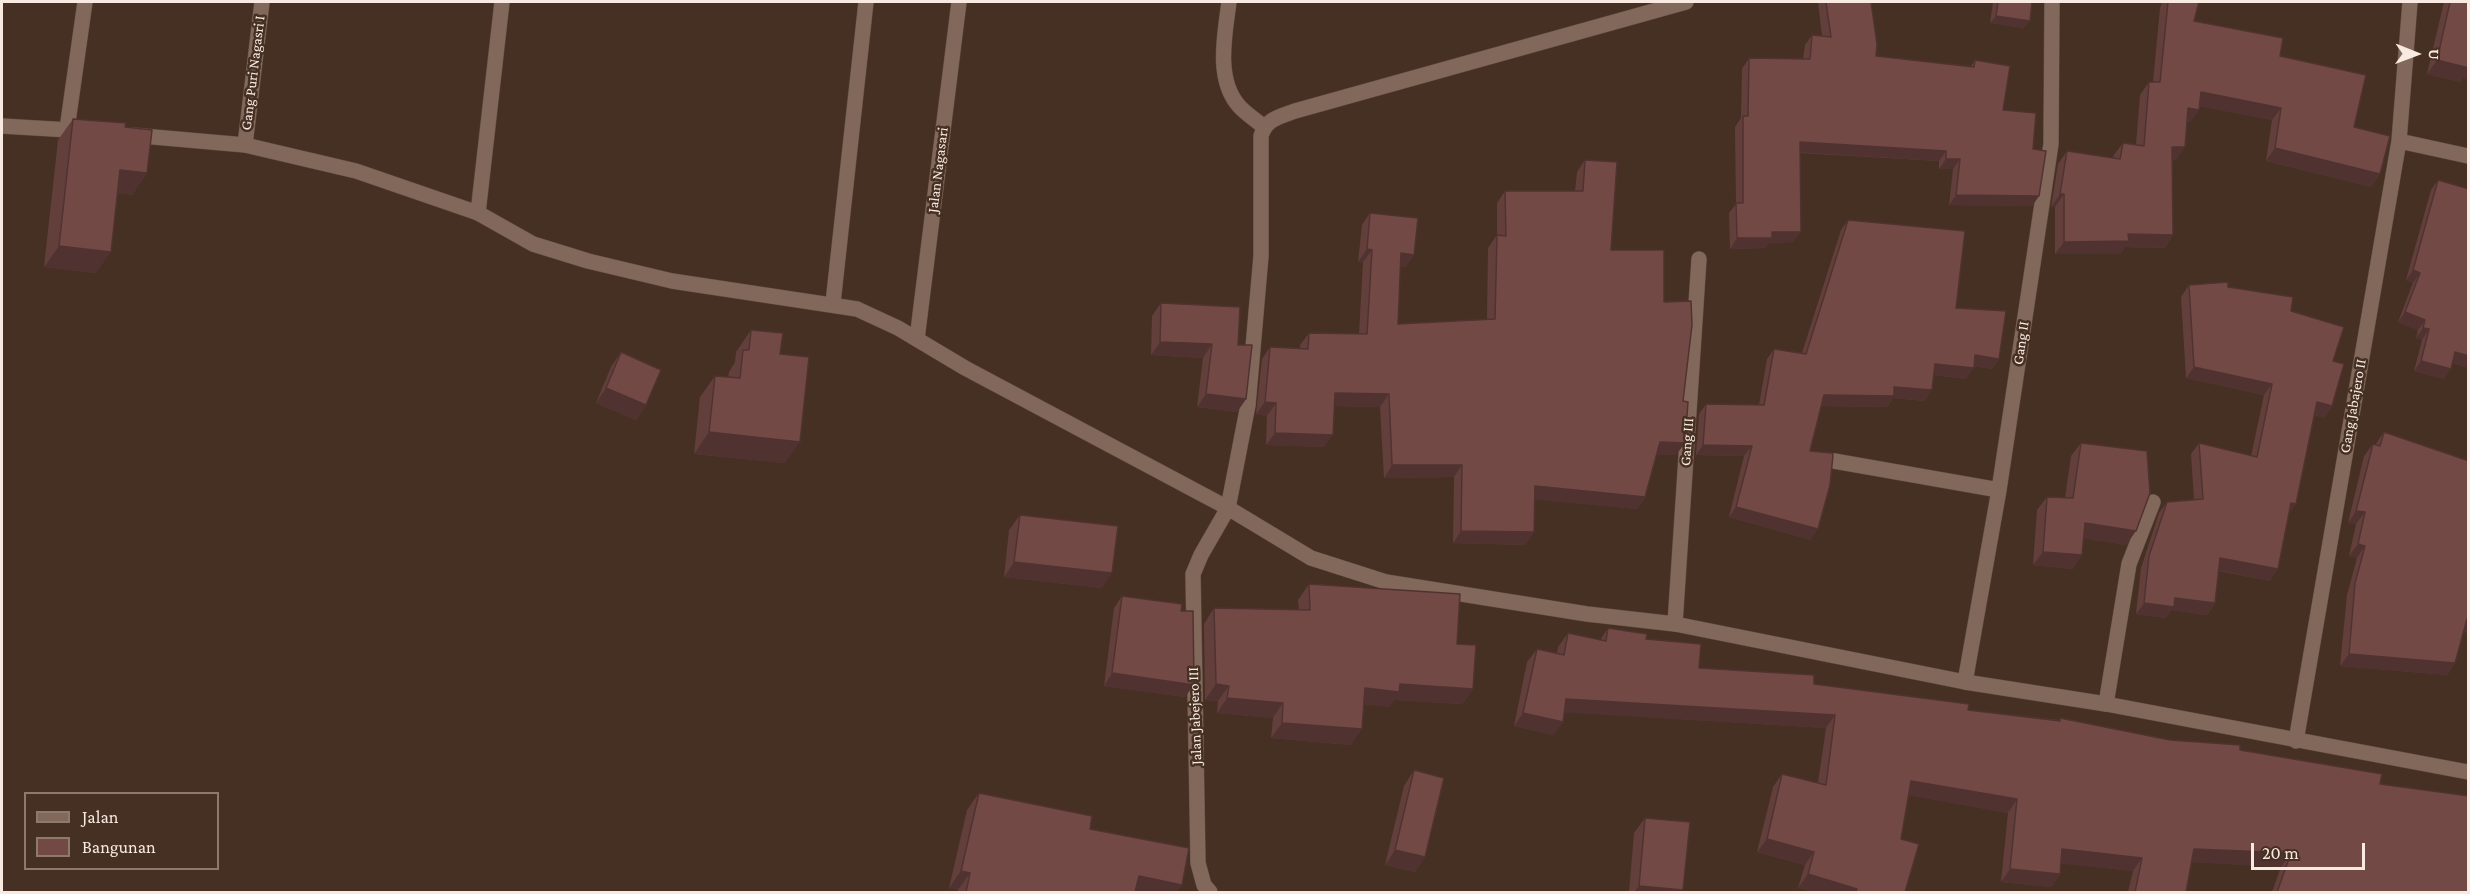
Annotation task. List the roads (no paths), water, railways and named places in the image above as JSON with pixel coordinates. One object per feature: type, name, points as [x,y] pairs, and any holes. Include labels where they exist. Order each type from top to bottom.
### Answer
[{"type":"street","points":[[68,129],[85,2]]},
{"type":"street","name":"Gang Puri Nagasri I","points":[[245,145],[262,2]]},
{"type":"street","points":[[478,213],[502,2]]},
{"type":"street","points":[[833,303],[866,2]]},
{"type":"street","name":"Jalan Nagasari","points":[[917,339],[959,2]]},
{"type":"street","points":[[1228,2],[1224,59],[1230,91],[1239,105],[1264,127],[1269,121],[1294,111],[1686,2]]},
{"type":"street","name":"Gang II","points":[[1965,682],[1999,490],[2052,134],[2052,2]]},
{"type":"street","name":"Gang Jabajero II","points":[[2296,741],[2399,141],[2410,2]]},
{"type":"street","points":[[2,126],[68,129],[245,145],[356,171],[478,213],[532,244],[588,261],[672,281],[833,303],[857,309],[917,339],[965,368],[1228,508],[1311,558],[1386,582],[1587,614],[1675,624],[1965,682],[2106,704],[2469,772]]},
{"type":"street","name":"Jalan Jabejero III","points":[[1202,890],[1198,863],[1193,574],[1201,555],[1228,508],[1248,405],[1261,256],[1261,136],[1264,127]]},
{"type":"street","points":[[2399,141],[2469,156]]},
{"type":"street","name":"Gang III","points":[[1675,624],[1699,259]]},
{"type":"street","points":[[1834,461],[1999,490]]},
{"type":"street","points":[[2106,704],[2129,564],[2152,502]]}]
